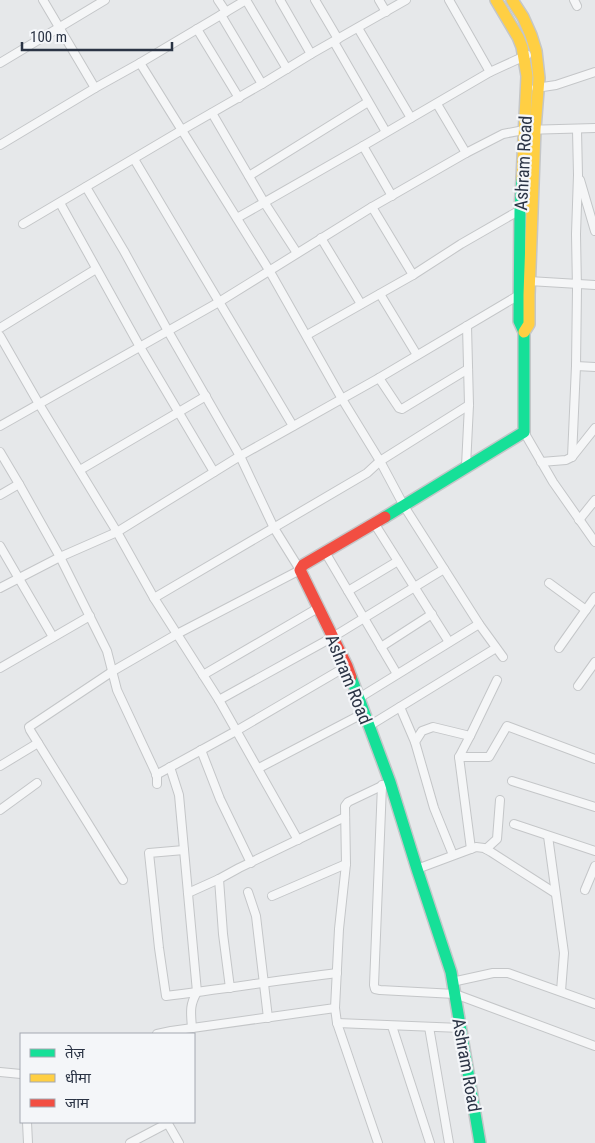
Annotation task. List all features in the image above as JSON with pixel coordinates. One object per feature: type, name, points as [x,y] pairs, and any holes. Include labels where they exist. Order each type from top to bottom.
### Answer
[{"type":"street","points":[[43,0],[95,88]]},
{"type":"street","points":[[0,63],[104,0]]},
{"type":"street","points":[[218,0],[223,14],[262,84]]},
{"type":"street","points":[[0,145],[246,0],[288,69]]},
{"type":"street","points":[[280,0],[311,54]]},
{"type":"street","points":[[315,0],[368,102],[386,132]]},
{"type":"street","points":[[379,0],[386,12]]},
{"type":"street","points":[[23,224],[406,0]]},
{"type":"street","points":[[449,0],[490,72]]},
{"type":"street","name":"Ashram Road","points":[[496,0],[518,37],[522,47],[527,76],[526,90],[530,129],[524,295],[529,324],[524,332],[524,432]]},
{"type":"street","name":"Ashram Road","points":[[512,0],[532,35],[536,51],[539,87],[530,129]]},
{"type":"street","points":[[358,28],[411,118]]},
{"type":"street","points":[[197,29],[239,98]]},
{"type":"street","points":[[236,218],[490,72],[536,51]]},
{"type":"street","points":[[140,63],[269,270],[342,399],[380,461],[404,506],[479,624],[503,658]]},
{"type":"street","points":[[526,90],[562,84],[595,72]]},
{"type":"street","points":[[249,176],[368,102]]},
{"type":"street","points":[[437,104],[466,153]]},
{"type":"street","points":[[212,113],[264,202],[297,253]]},
{"type":"street","points":[[0,426],[219,302],[372,207],[503,134],[530,129],[577,130],[595,128]]},
{"type":"street","points":[[572,458],[576,366],[577,130]]},
{"type":"street","points":[[363,146],[392,196]]},
{"type":"street","points":[[134,159],[293,426]]},
{"type":"street","points":[[578,175],[595,231]]},
{"type":"street","points":[[86,187],[240,456],[274,528],[300,569]]},
{"type":"street","points":[[60,203],[140,347],[214,472]]},
{"type":"street","points":[[372,207],[413,275]]},
{"type":"street","points":[[307,335],[413,275],[461,244],[526,210]]},
{"type":"street","name":"Ashram Road","points":[[524,295],[529,281],[526,210]]},
{"type":"street","points":[[321,238],[361,304]]},
{"type":"street","points":[[0,328],[96,270]]},
{"type":"street","points":[[529,281],[595,285]]},
{"type":"street","points":[[380,294],[417,355]]},
{"type":"street","points":[[0,588],[60,557],[117,532],[240,456],[524,295]]},
{"type":"street","points":[[466,466],[469,405],[467,326]]},
{"type":"street","points":[[0,336],[38,404],[80,470],[154,598],[219,700],[298,840]]},
{"type":"street","points":[[576,366],[595,367]]},
{"type":"street","points":[[379,378],[399,408],[402,409],[468,369]]},
{"type":"street","points":[[80,470],[206,396]]},
{"type":"street","points":[[154,598],[367,473],[380,461],[469,405]]},
{"type":"street","points":[[541,462],[572,458],[595,428]]},
{"type":"street","points":[[123,880],[30,730],[31,724],[113,671],[177,634],[300,569],[524,432],[553,482],[594,540]]},
{"type":"street","points":[[0,452],[60,557],[90,616],[107,652],[117,690],[156,775],[157,784]]},
{"type":"street","points":[[0,495],[19,484]]},
{"type":"street","points":[[579,520],[595,500]]},
{"type":"street","points":[[374,523],[449,642]]},
{"type":"street","points":[[0,546],[54,636]]},
{"type":"street","points":[[325,552],[397,674]]},
{"type":"street","points":[[348,591],[398,562]]},
{"type":"street","name":"Ashram Road","points":[[300,569],[347,666],[359,698],[386,784],[417,869],[451,972],[480,1143]]},
{"type":"street","points":[[219,700],[333,637],[444,569]]},
{"type":"street","points":[[549,583],[586,610]]},
{"type":"street","points":[[559,648],[595,597]]},
{"type":"street","points":[[203,675],[318,608]]},
{"type":"street","points":[[381,646],[432,614]]},
{"type":"street","points":[[0,668],[90,616]]},
{"type":"street","points":[[359,698],[479,624]]},
{"type":"street","points":[[369,726],[496,648]]},
{"type":"street","points":[[578,686],[595,662]]},
{"type":"street","points":[[156,775],[347,666]]},
{"type":"street","points":[[472,849],[459,757],[497,680]]},
{"type":"street","points":[[400,707],[415,742],[434,808],[453,855]]},
{"type":"street","points":[[259,768],[364,713]]},
{"type":"street","points":[[459,757],[489,757],[507,726],[595,759]]},
{"type":"street","points":[[415,742],[422,731],[433,727],[470,736]]},
{"type":"street","points":[[0,766],[38,743]]},
{"type":"street","points":[[201,750],[220,799],[251,863]]},
{"type":"street","points":[[170,767],[179,795],[197,992],[192,1000],[192,1028]]},
{"type":"street","points":[[512,781],[595,807]]},
{"type":"street","points":[[0,810],[37,783]]},
{"type":"street","points":[[378,1143],[337,1023],[335,1008],[338,929],[346,864],[345,806],[386,784],[375,989],[455,994],[595,1046]]},
{"type":"street","points":[[486,850],[497,839],[500,800]]},
{"type":"street","points":[[188,893],[345,816]]},
{"type":"street","points":[[514,824],[595,851]]},
{"type":"street","points":[[548,836],[564,953],[562,991]]},
{"type":"street","points":[[417,869],[476,847],[486,850],[555,893]]},
{"type":"street","points":[[184,850],[149,853],[166,996],[337,973]]},
{"type":"street","points":[[272,896],[346,864]]},
{"type":"street","points":[[585,890],[595,866]]},
{"type":"street","points":[[219,879],[223,934],[230,988]]},
{"type":"street","points":[[248,892],[256,916],[268,1018]]},
{"type":"street","points":[[452,982],[493,973],[508,973],[595,1004]]},
{"type":"street","points":[[162,1033],[335,1008]]},
{"type":"street","points":[[337,1023],[460,1028]]},
{"type":"street","points":[[392,1026],[430,1143]]},
{"type":"street","points":[[429,1027],[449,1143]]},
{"type":"street","points":[[0,1072],[20,1074]]},
{"type":"street","points":[[27,1123],[28,1143]]},
{"type":"street","points":[[130,1143],[168,1123],[179,1143]]},
{"type":"traffic: fast","points":[[385,517],[524,432],[524,332],[519,321],[522,179]]},
{"type":"traffic: fast","points":[[351,677],[390,782],[451,972],[480,1143]]},
{"type":"traffic: slow","points":[[496,0],[518,37],[522,47],[527,76],[522,179]]},
{"type":"traffic: slow","points":[[512,0],[523,17],[531,35],[536,51],[539,78],[535,129],[529,324],[524,332]]},
{"type":"traffic: jam","points":[[351,677],[300,570],[303,565],[385,517]]}]
